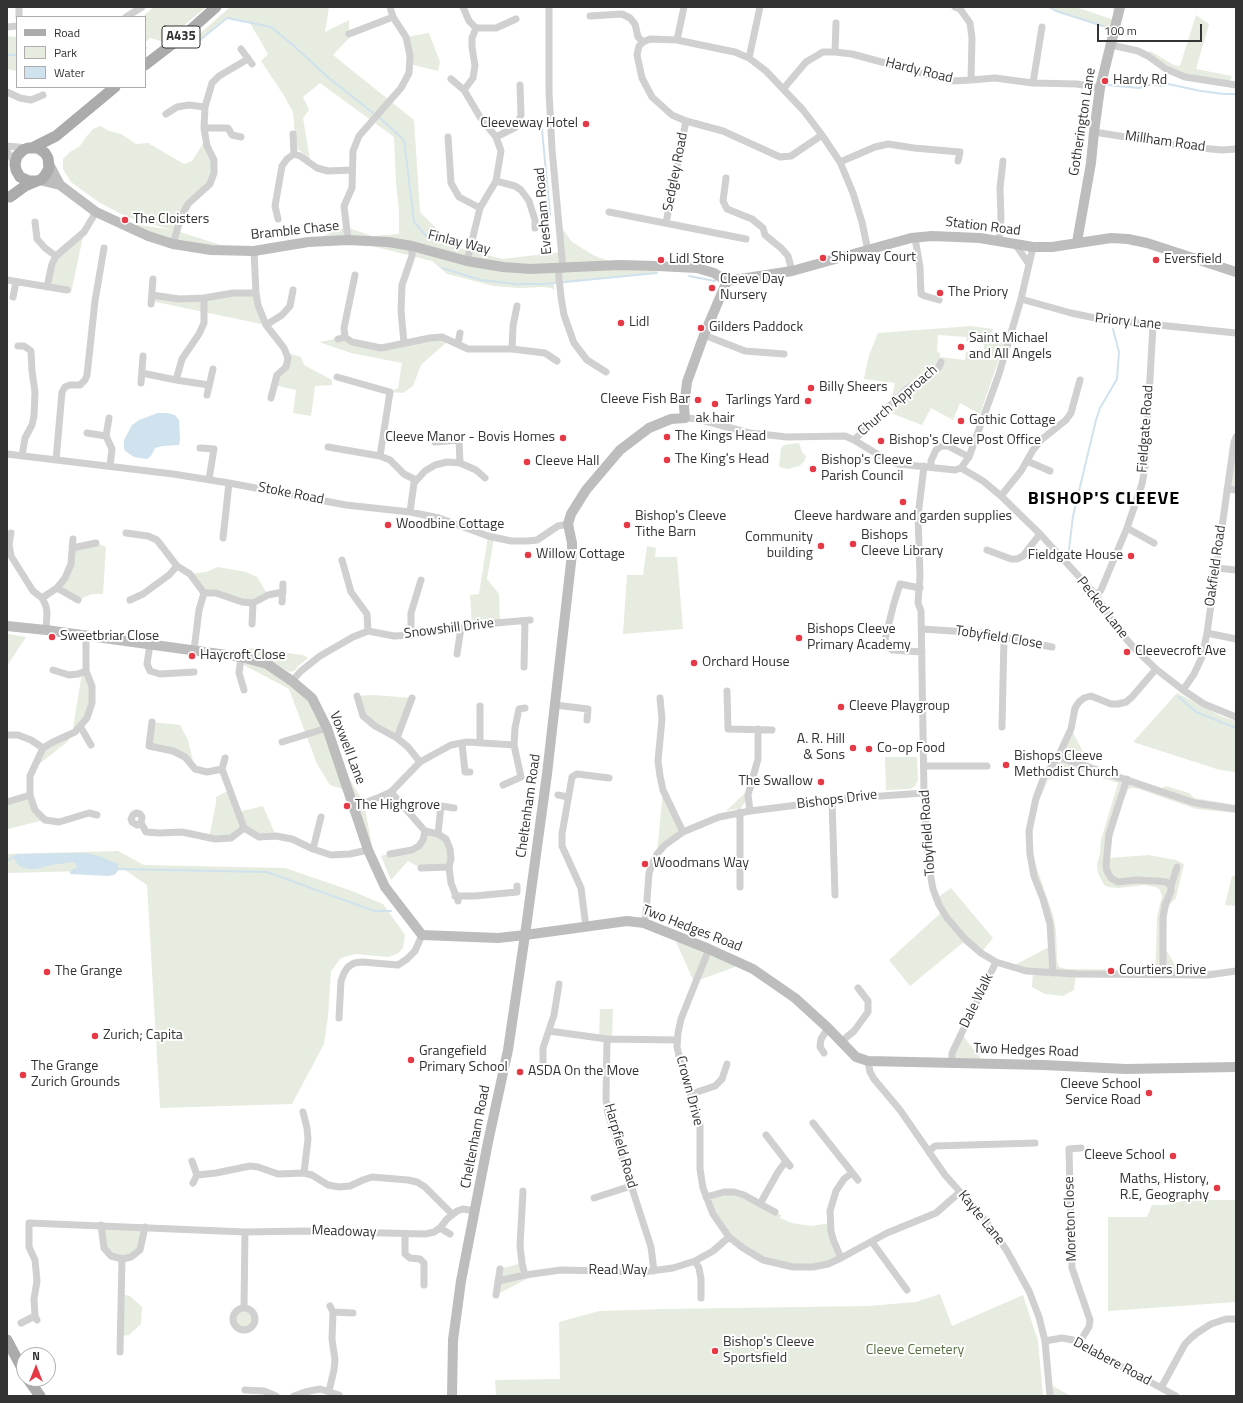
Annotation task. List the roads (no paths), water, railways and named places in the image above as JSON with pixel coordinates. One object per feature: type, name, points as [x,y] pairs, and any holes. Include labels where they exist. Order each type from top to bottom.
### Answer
[{"type":"main road","name":"A435","points":[[146,64],[188,32],[216,7]]},
{"type":"main road","points":[[31,148],[56,136],[114,88]]},
{"type":"main road","points":[[8,199],[25,186],[37,181],[46,174],[51,147],[56,136]]},
{"type":"main road","points":[[8,199],[17,156],[22,150],[38,148],[45,153],[49,161]]},
{"type":"main road","points":[[15,167],[23,179],[37,181]]},
{"type":"main road","points":[[7,1340],[16,1357]]},
{"type":"main road","points":[[34,1387],[40,1396]]},
{"type":"street","points":[[128,16],[142,7]]},
{"type":"street","name":"Bramble Chase","points":[[37,181],[60,185],[96,212],[148,236],[173,244],[211,250],[254,251],[308,242],[348,240],[344,206],[352,188],[353,151],[359,136],[401,88],[409,73],[410,56],[406,38],[393,17],[390,7]]},
{"type":"street","points":[[463,7],[469,21],[476,28],[496,28],[516,19]]},
{"type":"street","name":"Evesham Road","points":[[549,7],[549,92],[560,271],[619,265],[696,268],[714,273],[727,281]]},
{"type":"street","points":[[677,40],[684,7]]},
{"type":"street","points":[[749,58],[760,7]]},
{"type":"street","points":[[956,7],[960,9],[970,23],[972,38],[971,80]]},
{"type":"street","name":"Gotherington Lane","points":[[1077,242],[1092,163],[1094,132],[1100,88],[1120,7]]},
{"type":"street","points":[[590,16],[622,14],[630,18],[635,24],[638,37],[642,42]]},
{"type":"street","points":[[349,34],[393,17]]},
{"type":"street","points":[[835,52],[836,23]]},
{"type":"street","points":[[1033,83],[1042,27]]},
{"type":"street","points":[[464,90],[473,78],[475,66],[472,38],[476,28]]},
{"type":"street","points":[[822,135],[791,156],[780,157],[723,131],[686,121],[672,115],[652,97],[642,78],[637,55],[639,46],[642,42],[650,39],[677,40],[735,52],[749,58],[766,71],[784,88],[803,110],[822,135],[840,162],[858,211],[868,251]]},
{"type":"street","points":[[1111,45],[1138,51],[1148,56],[1166,69],[1185,77],[1236,85]]},
{"type":"street","points":[[173,244],[181,216],[188,204],[210,184],[214,173],[214,160],[207,146],[204,128],[206,107],[212,83],[219,76],[250,61],[241,49]]},
{"type":"street","name":"Hardy Road","points":[[784,88],[806,62],[823,52],[835,52],[866,58],[952,80],[994,78],[1033,83],[1077,84],[1100,88]]},
{"type":"street","points":[[451,79],[464,90],[480,117],[496,137],[500,151],[496,181],[480,208],[467,261]]},
{"type":"street","points":[[496,137],[516,127],[521,116],[520,85]]},
{"type":"street","points":[[7,92],[20,98],[31,100],[43,95]]},
{"type":"street","points":[[166,114],[177,107],[189,105],[206,107]]},
{"type":"street","name":"Sedgley Road","points":[[666,223],[686,121]]},
{"type":"street","points":[[204,128],[228,124],[232,135],[241,137]]},
{"type":"street","name":"Millham Road","points":[[1094,132],[1189,147],[1222,150],[1236,149]]},
{"type":"street","points":[[293,134],[294,154]]},
{"type":"street","points":[[448,138],[451,183],[459,197],[480,208]]},
{"type":"street","points":[[840,162],[876,147],[888,144],[960,152],[958,161]]},
{"type":"street","points":[[7,146],[31,148]]},
{"type":"street","points":[[7,151],[15,167]]},
{"type":"street","points":[[294,154],[300,156],[317,168],[328,171],[352,170]]},
{"type":"street","points":[[278,219],[275,206],[282,166],[287,159],[294,154]]},
{"type":"street","name":"Bramble Chase","points":[[49,161],[60,185]]},
{"type":"street","points":[[999,242],[1001,218],[1000,188],[1003,161]]},
{"type":"street","points":[[726,178],[723,201],[727,209],[752,219],[763,228],[765,235],[788,256],[792,271]]},
{"type":"street","points":[[496,181],[515,186],[521,190],[530,201],[536,228]]},
{"type":"street","points":[[47,287],[52,264],[56,256],[84,232],[96,212]]},
{"type":"street","name":"Sedgley Road","points":[[609,212],[746,239]]},
{"type":"street","points":[[35,222],[37,239],[45,248],[56,256]]},
{"type":"street","name":"Station Road","points":[[727,281],[792,271],[915,238],[944,236],[980,238],[1033,247],[1052,247],[1111,238],[1128,239],[1147,243],[1236,272]]},
{"type":"street","points":[[915,238],[920,267],[921,294],[939,300]]},
{"type":"street","name":"Finlay Way","points":[[348,240],[412,246],[467,261],[503,268],[560,271]]},
{"type":"street","points":[[1015,244],[1029,264]]},
{"type":"street","points":[[404,343],[402,325],[402,285],[412,256],[412,246]]},
{"type":"street","points":[[568,524],[571,514],[586,490],[620,450],[649,428],[671,419],[698,419],[749,433],[787,437],[840,435],[854,440],[875,454],[898,464],[955,470],[961,468],[969,457],[999,374],[1021,299],[1033,247]]},
{"type":"street","points":[[56,460],[62,392],[65,387],[70,385],[80,385],[85,380],[87,375],[96,298],[104,248]]},
{"type":"street","points":[[254,251],[258,305],[266,326],[284,348],[288,358],[286,367],[277,375],[271,398]]},
{"type":"street","points":[[560,271],[560,285],[564,315],[574,343],[587,360],[606,372]]},
{"type":"street","points":[[355,275],[341,338],[352,342],[381,348],[442,337],[468,349],[512,349],[545,353],[557,360]]},
{"type":"street","points":[[151,304],[153,279]]},
{"type":"street","points":[[7,280],[67,290]]},
{"type":"street","points":[[684,418],[684,394],[687,382],[704,335],[727,281]]},
{"type":"street","points":[[14,297],[16,282]]},
{"type":"street","points":[[266,326],[282,315],[290,306],[293,290]]},
{"type":"street","points":[[152,295],[179,299],[204,298],[233,293],[256,293]]},
{"type":"street","points":[[176,380],[182,359],[199,334],[204,323],[204,298]]},
{"type":"street","name":"Priory Lane","points":[[1021,299],[1086,317],[1236,333]]},
{"type":"street","points":[[512,349],[516,306]]},
{"type":"street","name":"Fieldgate Road","points":[[1096,595],[1101,590],[1127,528],[1144,476],[1153,325]]},
{"type":"street","points":[[458,344],[460,333]]},
{"type":"street","points":[[704,335],[745,351],[784,354]]},
{"type":"street","points":[[18,346],[24,346],[31,351],[35,392],[34,416],[32,425],[25,438],[22,456]]},
{"type":"street","points":[[141,383],[143,356]]},
{"type":"street","name":"Church Approach","points":[[854,440],[907,389],[939,368],[941,362]]},
{"type":"street","points":[[207,395],[213,369]]},
{"type":"street","points":[[142,373],[209,385]]},
{"type":"street","points":[[337,377],[390,392],[380,456]]},
{"type":"street","points":[[1001,496],[1021,471],[1033,450],[1041,440],[1066,420],[1071,413],[1080,380]]},
{"type":"street","points":[[109,418],[106,436],[112,449],[110,466]]},
{"type":"street","points":[[87,434],[106,436]]},
{"type":"street","name":"Oakfield Road","points":[[1183,690],[1194,674],[1202,656],[1207,633],[1227,489],[1236,437]]},
{"type":"street","points":[[435,442],[459,440],[460,463]]},
{"type":"street","name":"Tobyfield Road","points":[[969,457],[948,446],[941,446],[936,450],[927,466],[918,516],[920,588],[918,603],[921,610],[922,629],[924,793],[928,862],[936,898],[947,918],[958,933],[973,947],[996,962],[1026,971],[1053,973],[1163,975],[1208,975],[1236,971]]},
{"type":"street","points":[[328,447],[380,456],[390,460],[404,474],[416,480]]},
{"type":"street","points":[[200,448],[214,449],[209,480]]},
{"type":"street","name":"Stoke Road","points":[[7,454],[110,466],[209,480],[346,505],[410,512],[439,518],[488,536],[511,541],[536,540],[558,526],[568,524]]},
{"type":"street","points":[[1026,461],[1050,471]]},
{"type":"street","points":[[410,512],[412,489],[416,480],[425,471],[435,465],[447,462],[460,463],[476,470],[485,478]]},
{"type":"street","name":"Pecked Lane","points":[[961,468],[983,481],[1001,496],[1040,534],[1096,595],[1115,626],[1134,648],[1156,669],[1204,704],[1236,717]]},
{"type":"street","points":[[223,538],[229,483]]},
{"type":"street","points":[[1227,489],[1236,490]]},
{"type":"street","name":"Cheltenham Road","points":[[452,1396],[453,1340],[461,1281],[508,1050],[548,774],[572,554],[572,543],[568,524]]},
{"type":"street","points":[[1127,528],[1154,543]]},
{"type":"street","points":[[11,533],[9,544],[11,556],[33,590],[42,598],[47,613],[46,630]]},
{"type":"street","points":[[126,534],[148,536],[157,540],[177,566],[190,574],[204,593]]},
{"type":"street","points":[[987,550],[1011,559],[1017,559],[1023,556],[1040,534]]},
{"type":"street","points":[[42,598],[57,588],[65,578],[71,564],[72,539]]},
{"type":"street","points":[[72,548],[96,543]]},
{"type":"street","points":[[292,680],[300,671],[320,656],[353,637],[368,631],[367,614],[351,592],[342,560]]},
{"type":"street","points":[[130,600],[143,594],[169,575],[177,566]]},
{"type":"street","points":[[1216,568],[1236,570]]},
{"type":"street","points":[[411,635],[410,613],[421,580]]},
{"type":"street","points":[[282,602],[283,584]]},
{"type":"street","points":[[920,588],[900,584],[885,639],[888,646],[892,650],[922,652]]},
{"type":"street","points":[[57,588],[78,600]]},
{"type":"street","points":[[204,593],[216,592],[242,602],[253,603],[268,595],[283,592]]},
{"type":"street","points":[[194,650],[199,610],[204,593]]},
{"type":"street","points":[[252,624],[253,603]]},
{"type":"street","name":"Snowshill Drive","points":[[368,631],[394,636],[411,635],[496,623],[528,621],[524,667]]},
{"type":"street","name":"Voxwell Lane","points":[[7,626],[241,657],[267,664],[292,680],[312,698],[327,728],[368,850],[385,887],[422,935]]},
{"type":"street","points":[[457,654],[461,628]]},
{"type":"street","name":"Tobyfield Close","points":[[922,629],[983,633],[1004,636],[1052,647]]},
{"type":"street","points":[[1207,633],[1236,639]]},
{"type":"street","points":[[86,636],[86,671],[92,686],[92,703],[87,718],[75,732],[53,742],[44,748],[30,776],[30,795],[35,810],[45,820],[59,822],[89,813],[97,815]]},
{"type":"street","points":[[1002,727],[1004,636]]},
{"type":"street","points":[[150,644],[147,664],[150,671],[160,674],[194,672]]},
{"type":"street","points":[[241,657],[239,673],[244,690]]},
{"type":"street","points":[[1053,973],[1050,924],[1032,865],[1029,831],[1039,787],[1058,757],[1071,729],[1075,708],[1081,700],[1091,696],[1111,704],[1126,702],[1156,669]]},
{"type":"street","points":[[53,670],[69,675],[86,671]]},
{"type":"street","points":[[727,691],[728,729],[772,730]]},
{"type":"street","points":[[357,696],[363,716],[375,726],[397,738],[408,747],[420,762]]},
{"type":"street","points":[[397,738],[412,698]]},
{"type":"street","points":[[660,698],[662,719],[658,761],[662,790],[683,832]]},
{"type":"street","points":[[555,705],[588,709],[587,720]]},
{"type":"street","points":[[480,706],[480,742]]},
{"type":"street","points":[[503,785],[521,777],[514,745],[515,728],[519,709],[525,708]]},
{"type":"street","points":[[152,722],[149,746],[173,751],[185,757],[195,769],[207,772],[222,769]]},
{"type":"street","points":[[80,726],[91,744]]},
{"type":"street","points":[[282,742],[327,728]]},
{"type":"street","points":[[750,811],[748,795],[757,766],[758,729]]},
{"type":"street","points":[[7,735],[18,735],[31,740],[44,748]]},
{"type":"street","points":[[354,807],[380,798],[391,792],[420,762],[451,746],[467,742],[514,745]]},
{"type":"street","points":[[462,743],[465,772],[470,772]]},
{"type":"street","points":[[1058,757],[1195,803],[1236,809]]},
{"type":"street","points":[[225,758],[222,769],[244,828],[259,837],[276,836],[292,839],[312,849],[331,855],[350,854],[368,850]]},
{"type":"street","points":[[924,766],[987,766]]},
{"type":"street","points":[[586,927],[580,888],[561,842],[568,797],[571,779],[575,775],[610,778]]},
{"type":"street","points":[[1127,779],[1109,834],[1106,862],[1107,871],[1111,878],[1118,882],[1136,880],[1157,881],[1166,882],[1171,886]]},
{"type":"street","points":[[391,792],[425,831],[438,834],[446,839],[450,849],[451,859],[449,867],[451,883],[457,899],[517,892],[517,886]]},
{"type":"street","name":"Bishops Drive","points":[[644,922],[649,873],[654,860],[657,854],[666,845],[683,832],[719,817],[740,812],[832,800],[924,793]]},
{"type":"street","points":[[7,802],[30,795]]},
{"type":"street","points":[[558,795],[568,797]]},
{"type":"street","points":[[832,800],[835,895]]},
{"type":"street","points":[[438,834],[441,806],[454,808]]},
{"type":"street","points":[[740,812],[740,888]]},
{"type":"street","points":[[312,849],[321,817]]},
{"type":"street","points":[[141,823],[146,832],[182,832],[215,839],[231,838],[244,828]]},
{"type":"street","points":[[390,854],[412,850],[419,846],[423,840],[425,831]]},
{"type":"street","points":[[1163,975],[1163,918],[1165,905],[1172,891],[1171,886],[1177,866]]},
{"type":"street","points":[[421,868],[449,867]]},
{"type":"street","name":"Two Hedges Road","points":[[525,935],[627,921],[644,922],[753,969],[795,998],[828,1028],[856,1057],[868,1061],[1043,1065],[1126,1069],[1236,1067]]},
{"type":"street","points":[[339,1018],[341,981],[348,967],[354,963],[398,964],[407,959],[415,951],[422,935],[498,938],[525,935]]},
{"type":"street","name":"Crown Drive","points":[[709,949],[681,1019],[677,1040],[680,1060],[700,1125],[700,1169],[706,1197],[713,1214],[729,1237],[763,1260],[783,1266],[813,1267],[828,1264],[842,1258],[887,1233],[936,1213],[960,1192]]},
{"type":"street","name":"Dale Walk","points":[[952,1063],[952,1053],[996,962]]},
{"type":"street","points":[[543,1073],[543,1048],[554,1015],[559,984]]},
{"type":"street","points":[[841,1042],[854,1031],[867,1016],[868,1001],[858,988]]},
{"type":"street","points":[[824,1053],[820,1047],[821,1039],[828,1028]]},
{"type":"street","points":[[549,1031],[608,1039],[677,1040]]},
{"type":"street","name":"Harpfield Road","points":[[608,1039],[606,1107],[651,1247],[654,1271]]},
{"type":"street","name":"Kayte Lane","points":[[868,1061],[872,1076],[900,1110],[945,1175],[986,1221],[1007,1252],[1030,1294],[1039,1317],[1045,1341],[1050,1396]]},
{"type":"street","points":[[691,1094],[715,1086],[722,1079],[727,1064]]},
{"type":"street","points":[[302,1112],[307,1128],[308,1139],[304,1173]]},
{"type":"street","points":[[813,1123],[858,1180]]},
{"type":"street","points":[[760,1204],[778,1172],[788,1163],[766,1135]]},
{"type":"street","points":[[929,1151],[935,1146],[1035,1143]]},
{"type":"street","name":"Moreton Close","points":[[1079,1343],[1089,1327],[1090,1320],[1072,1268],[1069,1149],[1081,1148]]},
{"type":"street","points":[[192,1161],[197,1175],[193,1183]]},
{"type":"street","points":[[197,1175],[216,1173],[250,1166],[258,1167],[278,1174],[304,1173],[312,1175],[328,1185],[339,1187],[350,1186],[372,1177],[413,1181],[425,1187],[452,1214]]},
{"type":"street","points":[[842,1258],[831,1231],[830,1211],[836,1191],[844,1179],[852,1173]]},
{"type":"street","points":[[594,1198],[631,1186]]},
{"type":"street","points":[[523,1191],[520,1246],[525,1275]]},
{"type":"street","points":[[706,1197],[718,1193],[734,1192],[744,1195],[776,1212]]},
{"type":"street","points":[[450,1234],[440,1228],[452,1214],[463,1209],[475,1210]]},
{"type":"street","name":"Meadoway","points":[[22,1323],[36,1318],[34,1299],[37,1281],[35,1260],[29,1247],[29,1223],[245,1232],[304,1230],[405,1234],[425,1234],[434,1232],[440,1228]]},
{"type":"street","points":[[101,1225],[104,1248],[111,1256],[122,1259],[132,1257],[140,1250],[145,1227]]},
{"type":"street","points":[[244,1308],[245,1232]]},
{"type":"street","points":[[405,1234],[405,1254],[410,1258],[420,1259],[424,1263],[424,1285]]},
{"type":"street","name":"Read Way","points":[[498,1281],[525,1275],[561,1270],[643,1272],[673,1268],[695,1261],[712,1251],[729,1237]]},
{"type":"street","points":[[872,1242],[907,1290]]},
{"type":"street","points":[[120,1352],[122,1259]]},
{"type":"street","points":[[695,1261],[699,1268],[701,1279],[701,1298]]},
{"type":"street","points":[[496,1295],[500,1269]]},
{"type":"street","points":[[329,1391],[336,1360],[332,1339],[331,1309],[353,1313]]},
{"type":"street","points":[[1161,1388],[1185,1344],[1190,1338],[1211,1324],[1236,1319]]},
{"type":"street","name":"Delabere Road","points":[[1045,1341],[1067,1338],[1079,1343],[1176,1396]]},
{"type":"street","points":[[294,1396],[320,1389],[339,1395]]},
{"type":"street","points":[[245,1390],[264,1391],[276,1396]]},
{"type":"water","points":[[158,413],[175,415],[179,420],[179,445],[155,448],[151,456],[147,459],[134,457],[125,451],[124,440],[132,425],[139,420]]},
{"type":"water","points":[[86,853],[99,856],[118,864],[118,869],[114,875],[108,876],[70,874],[70,871],[77,867],[74,862],[51,865],[36,869],[28,869],[19,866],[13,857],[17,854]]},
{"type":"waterway","points":[[1049,7],[1056,11],[1103,26]]},
{"type":"waterway","points":[[187,45],[194,45],[227,18],[271,27],[330,79],[382,120],[404,140],[414,222],[429,239]]},
{"type":"waterway","points":[[7,55],[16,55]]},
{"type":"waterway","points":[[1108,85],[1139,88],[1153,84],[1161,86],[1168,84],[1201,91],[1236,94]]},
{"type":"waterway","points":[[542,130],[550,214],[549,218]]},
{"type":"waterway","points":[[544,250],[548,225]]},
{"type":"waterway","points":[[442,268],[481,280],[515,284],[544,284],[657,273]]},
{"type":"waterway","points":[[689,276],[715,281]]},
{"type":"waterway","points":[[1068,557],[1073,516],[1096,420],[1100,408],[1117,379],[1119,352],[1113,329]]},
{"type":"waterway","points":[[1179,697],[1196,712],[1236,728]]},
{"type":"waterway","points":[[7,861],[13,857]]},
{"type":"waterway","points":[[118,869],[267,872],[374,911],[391,911]]},
{"type":"place","name":"Hardy Rd","points":[[1105,81]]},
{"type":"place","name":"Cleeveway Hotel","points":[[586,124]]},
{"type":"place","name":"The Cloisters","points":[[125,220]]},
{"type":"place","name":"Shipway Court","points":[[823,258]]},
{"type":"place","name":"Lidl Store","points":[[661,260]]},
{"type":"place","name":"Eversfield","points":[[1156,260]]},
{"type":"place","name":"Cleeve Day Nursery","points":[[712,288]]},
{"type":"place","name":"The Priory","points":[[940,293]]},
{"type":"place","name":"Lidl","points":[[621,323]]},
{"type":"place","name":"Gilders Paddock","points":[[701,328]]},
{"type":"place","name":"Saint Michael and All Angels","points":[[961,347]]},
{"type":"place","name":"Billy Sheers","points":[[811,388]]},
{"type":"place","name":"Cleeve Fish Bar","points":[[698,400]]},
{"type":"place","name":"Tarlings Yard","points":[[808,401]]},
{"type":"place","name":"ak hair","points":[[715,404]]},
{"type":"place","name":"Gothic Cottage","points":[[961,421]]},
{"type":"place","name":"The Kings Head","points":[[667,437]]},
{"type":"place","name":"Cleeve Manor - Bovis Homes","points":[[563,438]]},
{"type":"place","name":"Bishop's Cleve Post Office","points":[[881,441]]},
{"type":"place","name":"The King's Head","points":[[667,460]]},
{"type":"place","name":"Cleeve Hall","points":[[527,462]]},
{"type":"place","name":"Bishop's Cleeve Parish Council","points":[[813,469]]},
{"type":"place","name":"Cleeve hardware and garden supplies","points":[[903,502]]},
{"type":"place","name":"Woodbine Cottage","points":[[388,525]]},
{"type":"place","name":"Bishop's Cleeve Tithe Barn","points":[[627,525]]},
{"type":"place","name":"Bishops Cleeve Library","points":[[853,544]]},
{"type":"place","name":"Community building","points":[[821,546]]},
{"type":"place","name":"Willow Cottage","points":[[528,555]]},
{"type":"place","name":"Fieldgate House","points":[[1131,556]]},
{"type":"place","name":"Sweetbriar Close","points":[[52,637]]},
{"type":"place","name":"Bishops Cleeve Primary Academy","points":[[799,638]]},
{"type":"place","name":"Cleevecroft Ave","points":[[1127,652]]},
{"type":"place","name":"Haycroft Close","points":[[192,656]]},
{"type":"place","name":"Orchard House","points":[[694,663]]},
{"type":"place","name":"Cleeve Playgroup","points":[[841,707]]},
{"type":"place","name":"A. R. Hill & Sons","points":[[853,748]]},
{"type":"place","name":"Co-op Food","points":[[869,749]]},
{"type":"place","name":"Bishops Cleeve Methodist Church","points":[[1006,765]]},
{"type":"place","name":"The Swallow","points":[[821,782]]},
{"type":"place","name":"The Highgrove","points":[[347,806]]},
{"type":"place","name":"Woodmans Way","points":[[645,864]]},
{"type":"place","name":"Courtiers Drive","points":[[1111,971]]},
{"type":"place","name":"The Grange","points":[[47,972]]},
{"type":"place","name":"Zurich; Capita","points":[[95,1036]]},
{"type":"place","name":"Grangefield Primary School","points":[[411,1060]]},
{"type":"place","name":"ASDA On the Move","points":[[520,1072]]},
{"type":"place","name":"The Grange Zurich Grounds","points":[[23,1075]]},
{"type":"place","name":"Cleeve School Service Road","points":[[1149,1093]]},
{"type":"place","name":"Cleeve School","points":[[1173,1156]]},
{"type":"place","name":"Maths, History, R.E, Geography","points":[[1217,1188]]},
{"type":"place","name":"Bishop's Cleeve Sportsfield","points":[[715,1351]]},
{"type":"district","name":"BISHOP'S CLEEVE","points":[[1104,500]]},
{"type":"park label","name":"Cleeve Cemetery","points":[[915,1351]]}]
